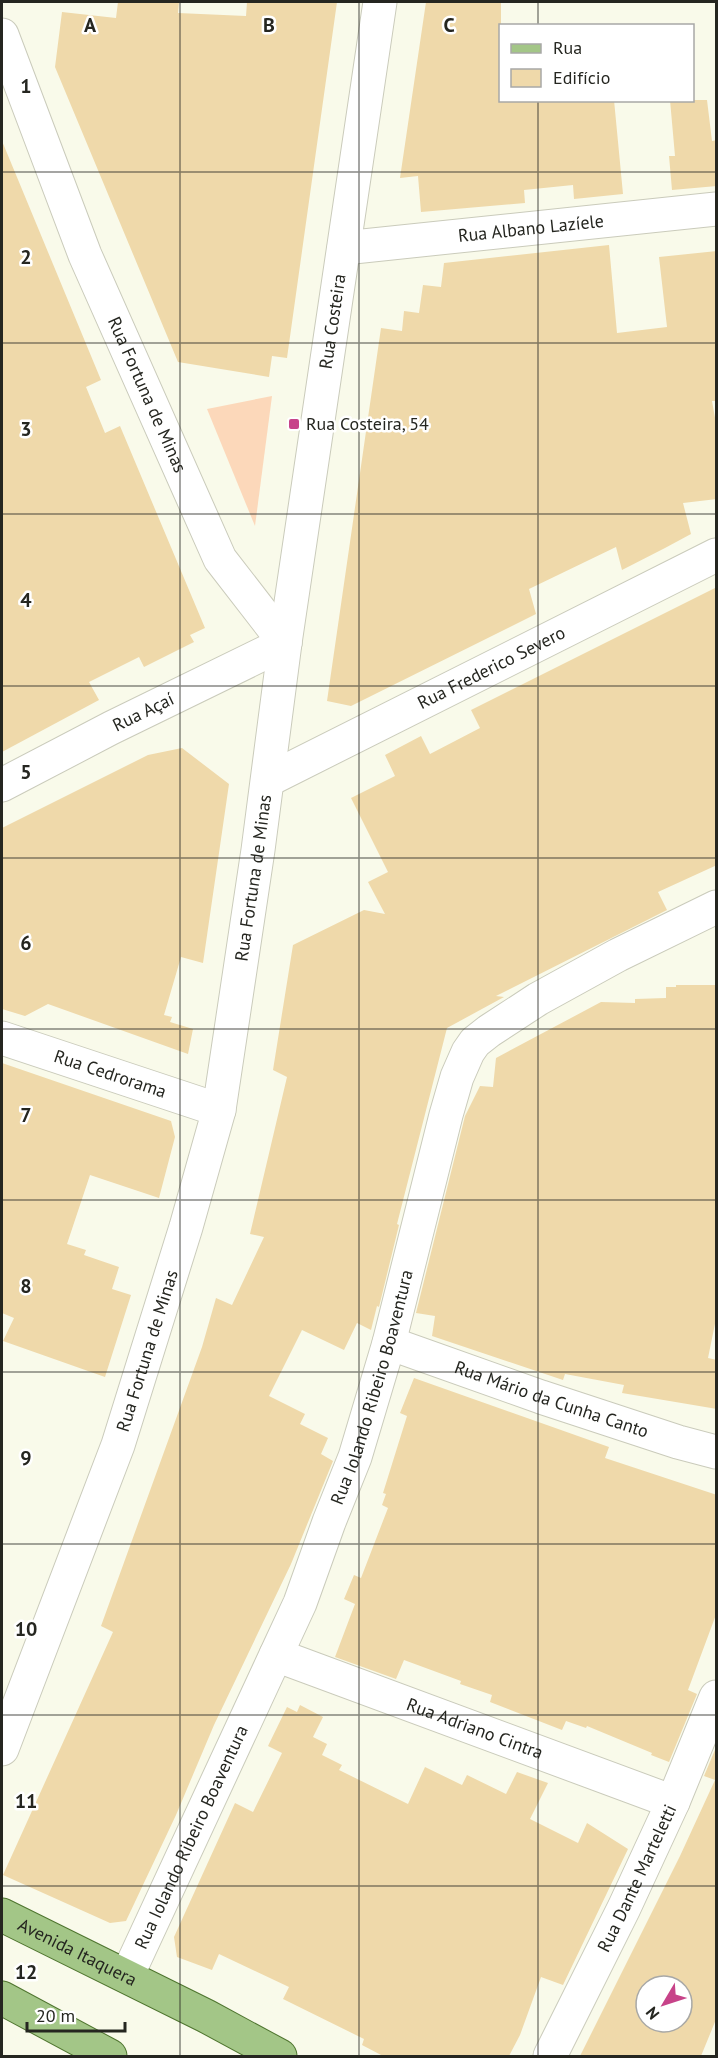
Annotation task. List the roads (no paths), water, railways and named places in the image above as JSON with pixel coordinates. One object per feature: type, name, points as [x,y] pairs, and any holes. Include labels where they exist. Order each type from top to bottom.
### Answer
[{"type":"main road","name":"Avenida Itaquera","points":[[2,1915],[127,1976],[280,2056]]},
{"type":"main road","points":[[2,1998],[93,2053]]},
{"type":"street","name":"Rua Costeira","points":[[285,643],[380,2]]},
{"type":"street","name":"Rua Fortuna de Minas","points":[[2,1749],[118,1445],[186,1227],[219,1110],[268,780],[285,643],[220,559],[85,255],[4,48]]},
{"type":"street","name":"Rua Albano Lazíele","points":[[344,248],[717,209]]},
{"type":"street","name":"Rua Frederico Severo","points":[[268,780],[717,555]]},
{"type":"street","name":"Rua Açaí","points":[[2,785],[111,728],[285,643]]},
{"type":"street","name":"Rua Iolando Ribeiro Boaventura","points":[[127,1976],[300,1603],[355,1457],[389,1343],[454,1086],[468,1052],[475,1042],[538,999],[618,955],[717,907]]},
{"type":"street","name":"Rua Cedrorama","points":[[2,1038],[219,1110]]},
{"type":"street","name":"Rua Mário da Cunha Canto","points":[[389,1343],[573,1408],[678,1442],[717,1452]]},
{"type":"street","name":"Rua Adriano Cintra","points":[[276,1655],[673,1802]]},
{"type":"street","name":"Rua Dante Marteletti","points":[[550,2056],[624,1908],[673,1802],[717,1697]]},
{"type":"place","name":"Rua Costeira, 54","points":[[294,424]]}]
